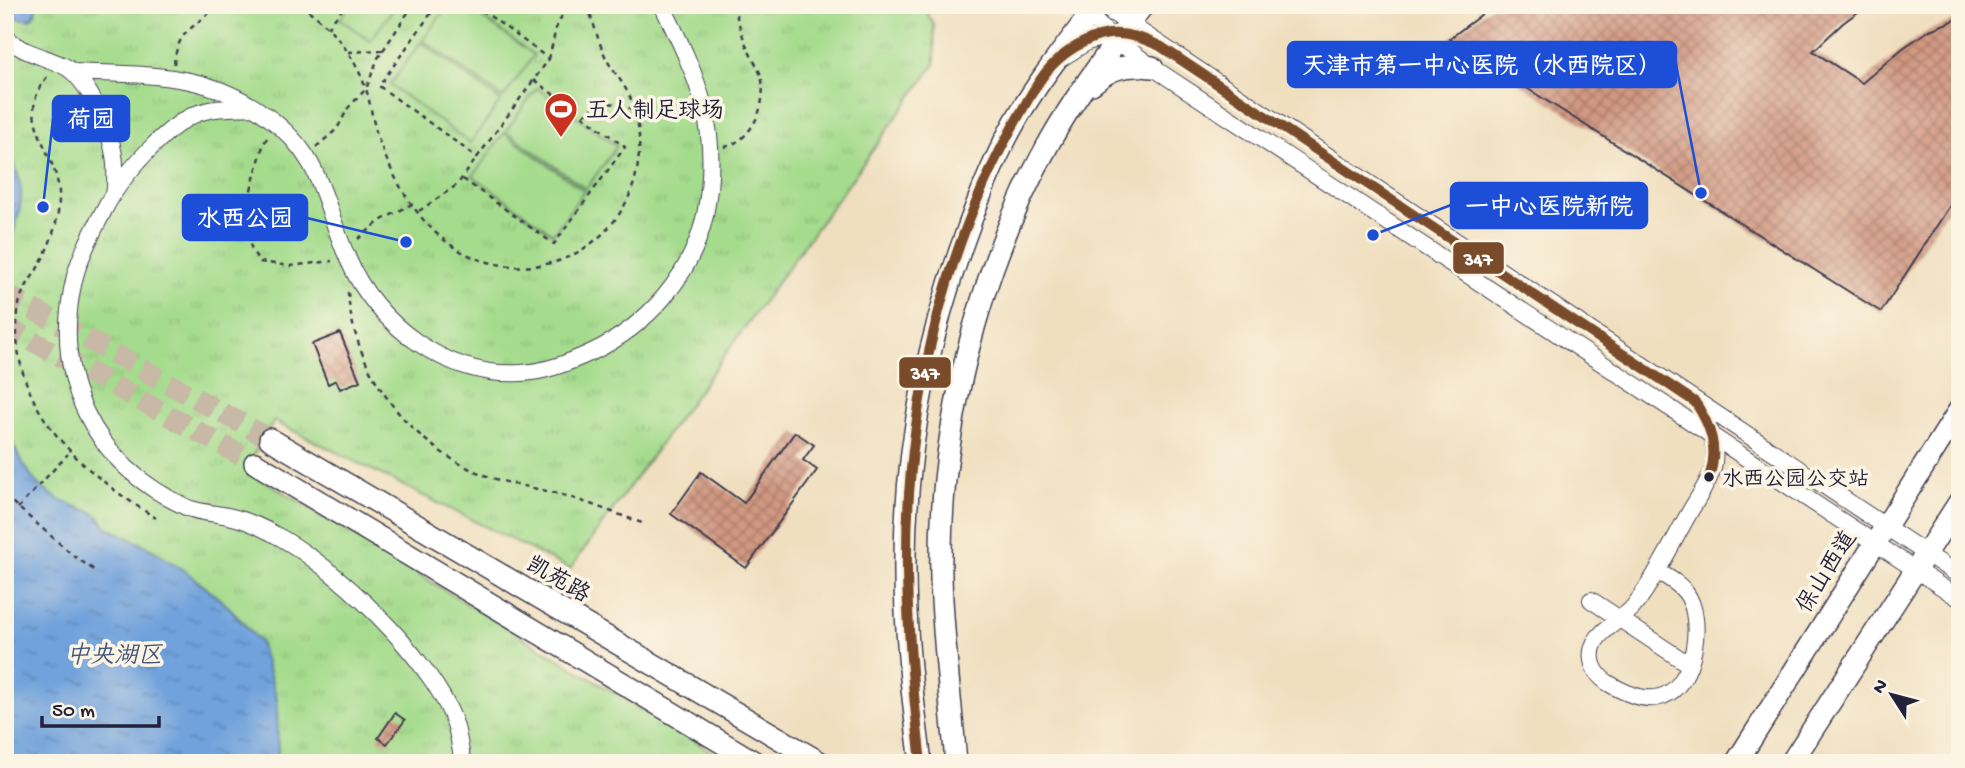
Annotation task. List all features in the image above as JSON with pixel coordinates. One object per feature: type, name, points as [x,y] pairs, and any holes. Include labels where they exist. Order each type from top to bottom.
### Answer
[{"type":"main road","points":[[956,763],[941,577],[943,508],[949,446],[969,346],[1006,235],[1049,143],[1119,34],[1143,5]]},
{"type":"main road","points":[[921,763],[912,688],[905,555],[909,490],[921,399],[933,338],[951,275],[993,162],[1047,71],[1092,8]]},
{"type":"main road","points":[[1080,94],[1109,71],[1122,66],[1152,67]]},
{"type":"main road","name":"保山西道","points":[[1736,763],[1960,409]]},
{"type":"main road","name":"凯苑路","points":[[270,439],[821,763]]},
{"type":"main road","points":[[255,463],[756,763]]},
{"type":"main road","points":[[1791,763],[1960,502]]},
{"type":"street","points":[[5,36],[24,51],[74,72],[177,77],[225,90],[253,107],[276,123],[307,155],[359,281],[385,314],[423,346],[447,360],[473,370],[523,373],[548,369],[600,348],[626,331],[667,296],[695,246],[704,221],[712,173],[712,150],[701,92],[692,66],[662,5]]},
{"type":"street","points":[[1092,8],[1152,67],[1712,436],[1921,562],[1960,599]]},
{"type":"street","points":[[1047,71],[1078,47],[1119,34],[1160,46],[1695,402],[1879,535]]},
{"type":"street","points":[[74,72],[89,93],[108,131],[114,155],[115,188]]},
{"type":"street","points":[[253,107],[206,111],[192,116],[154,145],[115,188],[89,238],[75,274],[67,323],[68,355],[73,382],[89,420],[112,453],[144,483],[187,511],[231,516],[272,532],[311,558],[363,602],[402,641],[437,689],[454,721],[463,763]]},
{"type":"street","points":[[1657,571],[1686,592],[1692,603],[1697,628],[1694,647],[1683,678],[1674,691],[1662,697],[1641,697],[1597,675],[1592,665],[1594,643],[1634,606],[1657,571],[1712,470],[1715,459],[1712,436],[1707,419],[1695,402]]},
{"type":"street","points":[[1921,562],[1960,576]]},
{"type":"street","points":[[1591,600],[1688,664]]},
{"type":"path","points":[[177,77],[174,63],[180,39],[187,29],[208,14],[215,5]]},
{"type":"path","points":[[300,5],[328,28],[348,52],[366,89],[385,156],[412,204],[429,226],[457,249],[472,257],[500,266],[529,267],[566,258],[588,246],[613,223],[629,198],[640,160],[635,110],[628,92],[607,60],[587,5]]},
{"type":"path","points":[[328,28],[345,5]]},
{"type":"path","points":[[437,5],[379,86],[478,158]]},
{"type":"path","points":[[475,5],[549,59]]},
{"type":"path","points":[[418,212],[457,185],[478,158],[549,59],[556,28],[567,5]]},
{"type":"path","points":[[712,150],[729,146],[744,136],[756,122],[763,94],[761,76],[733,5]]},
{"type":"path","points":[[307,155],[337,129],[348,108],[366,89],[374,66],[414,6]]},
{"type":"path","points":[[348,52],[384,49]]},
{"type":"path","points":[[463,178],[554,244],[625,147],[534,80]]},
{"type":"path","points":[[583,116],[600,104],[611,103],[635,110]]},
{"type":"path","points":[[276,123],[263,145],[245,215],[248,237],[260,262],[290,266],[346,254],[380,221],[412,204]]},
{"type":"path","points":[[346,254],[349,311],[358,344],[382,392],[419,433],[461,465],[484,475],[514,485],[566,496],[642,523]]},
{"type":"path","points":[[18,508],[68,454]]},
{"type":"path","points":[[5,496],[74,556],[97,572]]},
{"type":"green space","points":[[5,5],[923,5],[934,25],[935,64],[570,569],[274,421],[245,469],[730,763],[5,763]]},
{"type":"green space","points":[[350,5],[396,5],[370,41],[340,19]]},
{"type":"green space","name":"五人制足球场","points":[[448,5],[465,5],[534,55],[503,98],[423,40]]},
{"type":"green space","points":[[421,42],[501,101],[470,143],[390,85]]},
{"type":"green space","name":"五人制足球场","points":[[537,88],[617,146],[586,189],[506,131]]},
{"type":"green space","name":"五人制足球场","points":[[504,133],[584,191],[553,234],[473,176]]},
{"type":"water","points":[[7,5],[37,6],[30,20],[11,17]]},
{"type":"water","points":[[5,145],[18,176],[21,202],[5,259]]},
{"type":"water","name":"中央湖区","points":[[5,428],[18,455],[42,488],[61,501],[92,512],[106,527],[146,546],[188,573],[229,607],[260,642],[277,700],[278,763],[5,763]]},
{"type":"building","points":[[1494,5],[1867,5],[1813,51],[1862,83],[1903,48],[1930,30],[1960,18],[1960,190],[1881,312],[1449,39]]},
{"type":"building","points":[[340,333],[360,381],[340,389],[336,380],[328,384],[312,344]]},
{"type":"building","points":[[795,432],[814,445],[803,460],[817,470],[746,568],[671,514],[701,472],[744,503]]},
{"type":"building","points":[[395,713],[405,720],[387,744],[378,738]]},
{"type":"tunnel","points":[[5,294],[270,439]]},
{"type":"tunnel","points":[[5,326],[255,463]]},
{"type":"transit line","name":"347","points":[[921,763],[909,628],[907,528],[916,429],[931,343],[961,241],[982,188],[1007,137],[1047,71],[1059,58],[1100,36],[1122,34],[1160,46],[1695,402],[1712,438],[1713,457],[1709,477]]},
{"type":"place","name":"五人制足球场","points":[[561,139]]},
{"type":"place","name":"天津市第一中心医院（水西院区）","points":[[1701,193]]},
{"type":"place","name":"荷园","points":[[43,207]]},
{"type":"place","name":"一中心医院新院","points":[[1373,235]]},
{"type":"place","name":"水西公园","points":[[406,242]]},
{"type":"place","name":"水西公园公交站","points":[[1709,477]]}]
